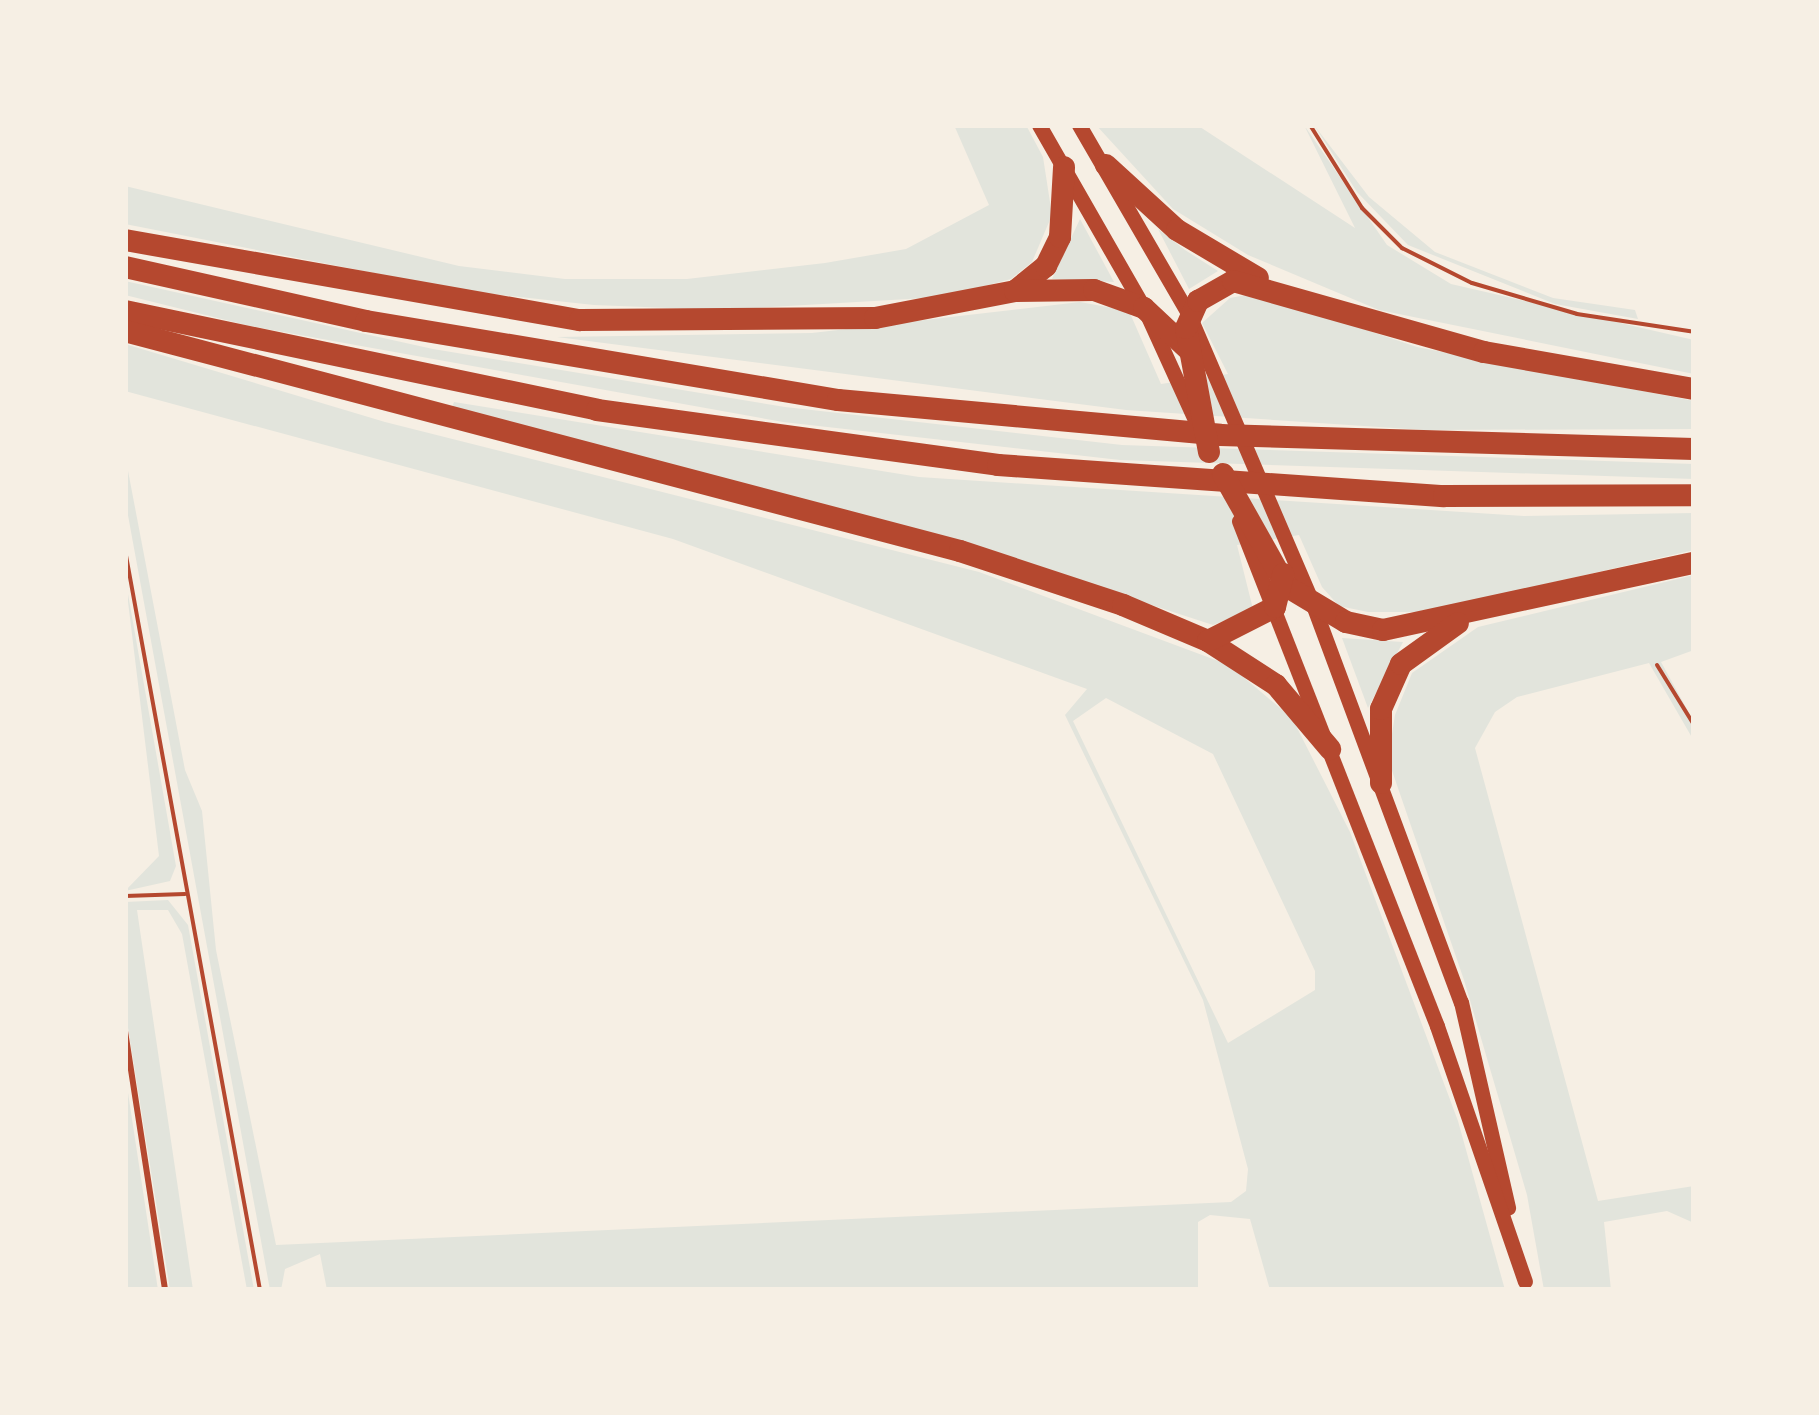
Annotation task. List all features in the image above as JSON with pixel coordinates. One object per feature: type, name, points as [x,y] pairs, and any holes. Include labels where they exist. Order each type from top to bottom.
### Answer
[{"type":"highway","points":[[1106,165],[1177,230],[1274,286]]},
{"type":"highway","points":[[1016,291],[1046,266],[1060,238],[1064,167]]},
{"type":"highway","points":[[125,240],[580,320],[875,318],[1016,291],[1094,290],[1144,308],[1185,342]]},
{"type":"highway","points":[[125,267],[366,322],[838,400],[1220,435],[1694,449]]},
{"type":"highway","points":[[1271,551],[1237,488],[1212,459],[1211,426],[1185,342],[1190,314],[1233,281],[1274,286],[1484,352],[1694,390]]},
{"type":"highway","points":[[125,311],[597,410],[998,465],[1444,496],[1694,494]]},
{"type":"highway","points":[[125,330],[960,551],[1208,640],[1276,685],[1330,749]]},
{"type":"highway","points":[[1194,370],[1233,439],[1252,458],[1250,478],[1280,596]]},
{"type":"highway","points":[[1208,640],[1280,596],[1383,630],[1469,615],[1694,563]]},
{"type":"highway","points":[[1382,782],[1381,708],[1402,664],[1469,615]]},
{"type":"street","points":[[1039,125],[1144,308],[1194,370]]},
{"type":"street","points":[[1079,125],[1106,165],[1190,314],[1194,370]]},
{"type":"street","points":[[1271,551],[1313,605],[1462,1002],[1526,1286]]},
{"type":"street","points":[[1280,596],[1330,749],[1526,1286]]},
{"type":"lane","points":[[125,1031],[165,1290]]},
{"type":"path","points":[[1310,125],[1362,208],[1402,248],[1472,283],[1577,314],[1694,332]]},
{"type":"path","points":[[125,550],[260,1290]]},
{"type":"path","points":[[1657,665],[1694,725]]},
{"type":"path","points":[[125,896],[186,894]]},
{"type":"shaded area","points":[[954,125],[1026,125],[1043,157],[1052,215],[1032,262],[1011,279],[943,297],[720,310],[594,305],[465,291],[125,224],[125,186],[459,266],[565,279],[687,279],[825,263],[906,249],[989,205]]},
{"type":"shaded area","points":[[1096,125],[1197,125],[1355,228],[1304,125],[1387,245],[1451,284],[1694,340],[1694,374],[1379,310],[1248,255],[1173,209]]},
{"type":"shaded area","points":[[1314,125],[1369,197],[1435,252],[1553,298],[1635,310],[1638,319],[1555,304],[1408,245],[1357,192]]},
{"type":"shaded area","points":[[1080,219],[1114,282],[1052,279]]},
{"type":"shaded area","points":[[1158,229],[1185,250],[1218,271],[1189,289]]},
{"type":"shaded area","points":[[125,281],[433,349],[785,407],[1122,445],[1694,464],[1694,479],[1120,460],[783,422],[250,326],[125,295]]},
{"type":"shaded area","points":[[1257,293],[1417,347],[1694,401],[1694,429],[1424,430],[1126,410],[557,337],[812,333],[1080,302],[1129,311],[1161,384],[1228,374],[1202,323],[1230,298]]},
{"type":"shaded area","points":[[125,344],[385,422],[979,572],[1229,665],[1292,718],[1350,832],[1458,1121],[1505,1290],[1270,1290],[1250,1219],[1210,1215],[1198,1222],[1198,1290],[327,1290],[320,1254],[285,1269],[281,1290],[270,1290],[125,499],[125,455],[185,770],[202,811],[216,950],[276,1245],[1231,1202],[1246,1191],[1248,1169],[1203,1000],[1065,715],[1087,689],[673,539],[125,391]],"holes":[[[1106,698],[1213,754],[1315,971],[1315,990],[1228,1043],[1073,721]]]},
{"type":"shaded area","points":[[454,402],[919,477],[1524,516],[1694,513],[1694,550],[1424,612],[1368,612],[1339,606],[1322,587],[1299,535],[1237,545],[1253,609],[1213,625],[959,542],[451,410]]},
{"type":"shaded area","points":[[1694,575],[1694,650],[1661,662],[1694,722],[1694,741],[1649,663],[1517,697],[1495,712],[1475,748],[1598,1201],[1694,1186],[1694,1223],[1667,1211],[1604,1222],[1611,1290],[1544,1290],[1527,1195],[1464,980],[1388,759],[1395,715],[1412,673],[1478,627]]},
{"type":"shaded area","points":[[125,577],[176,866],[170,881],[125,891],[159,856]]},
{"type":"shaded area","points":[[1342,638],[1403,642],[1368,708]]},
{"type":"shaded area","points":[[168,900],[188,925],[254,1290],[247,1290],[182,934],[168,910],[137,910],[193,1290],[170,1290],[125,1009],[125,902]]},
{"type":"shaded area","points":[[125,1073],[158,1290],[125,1290]]}]
